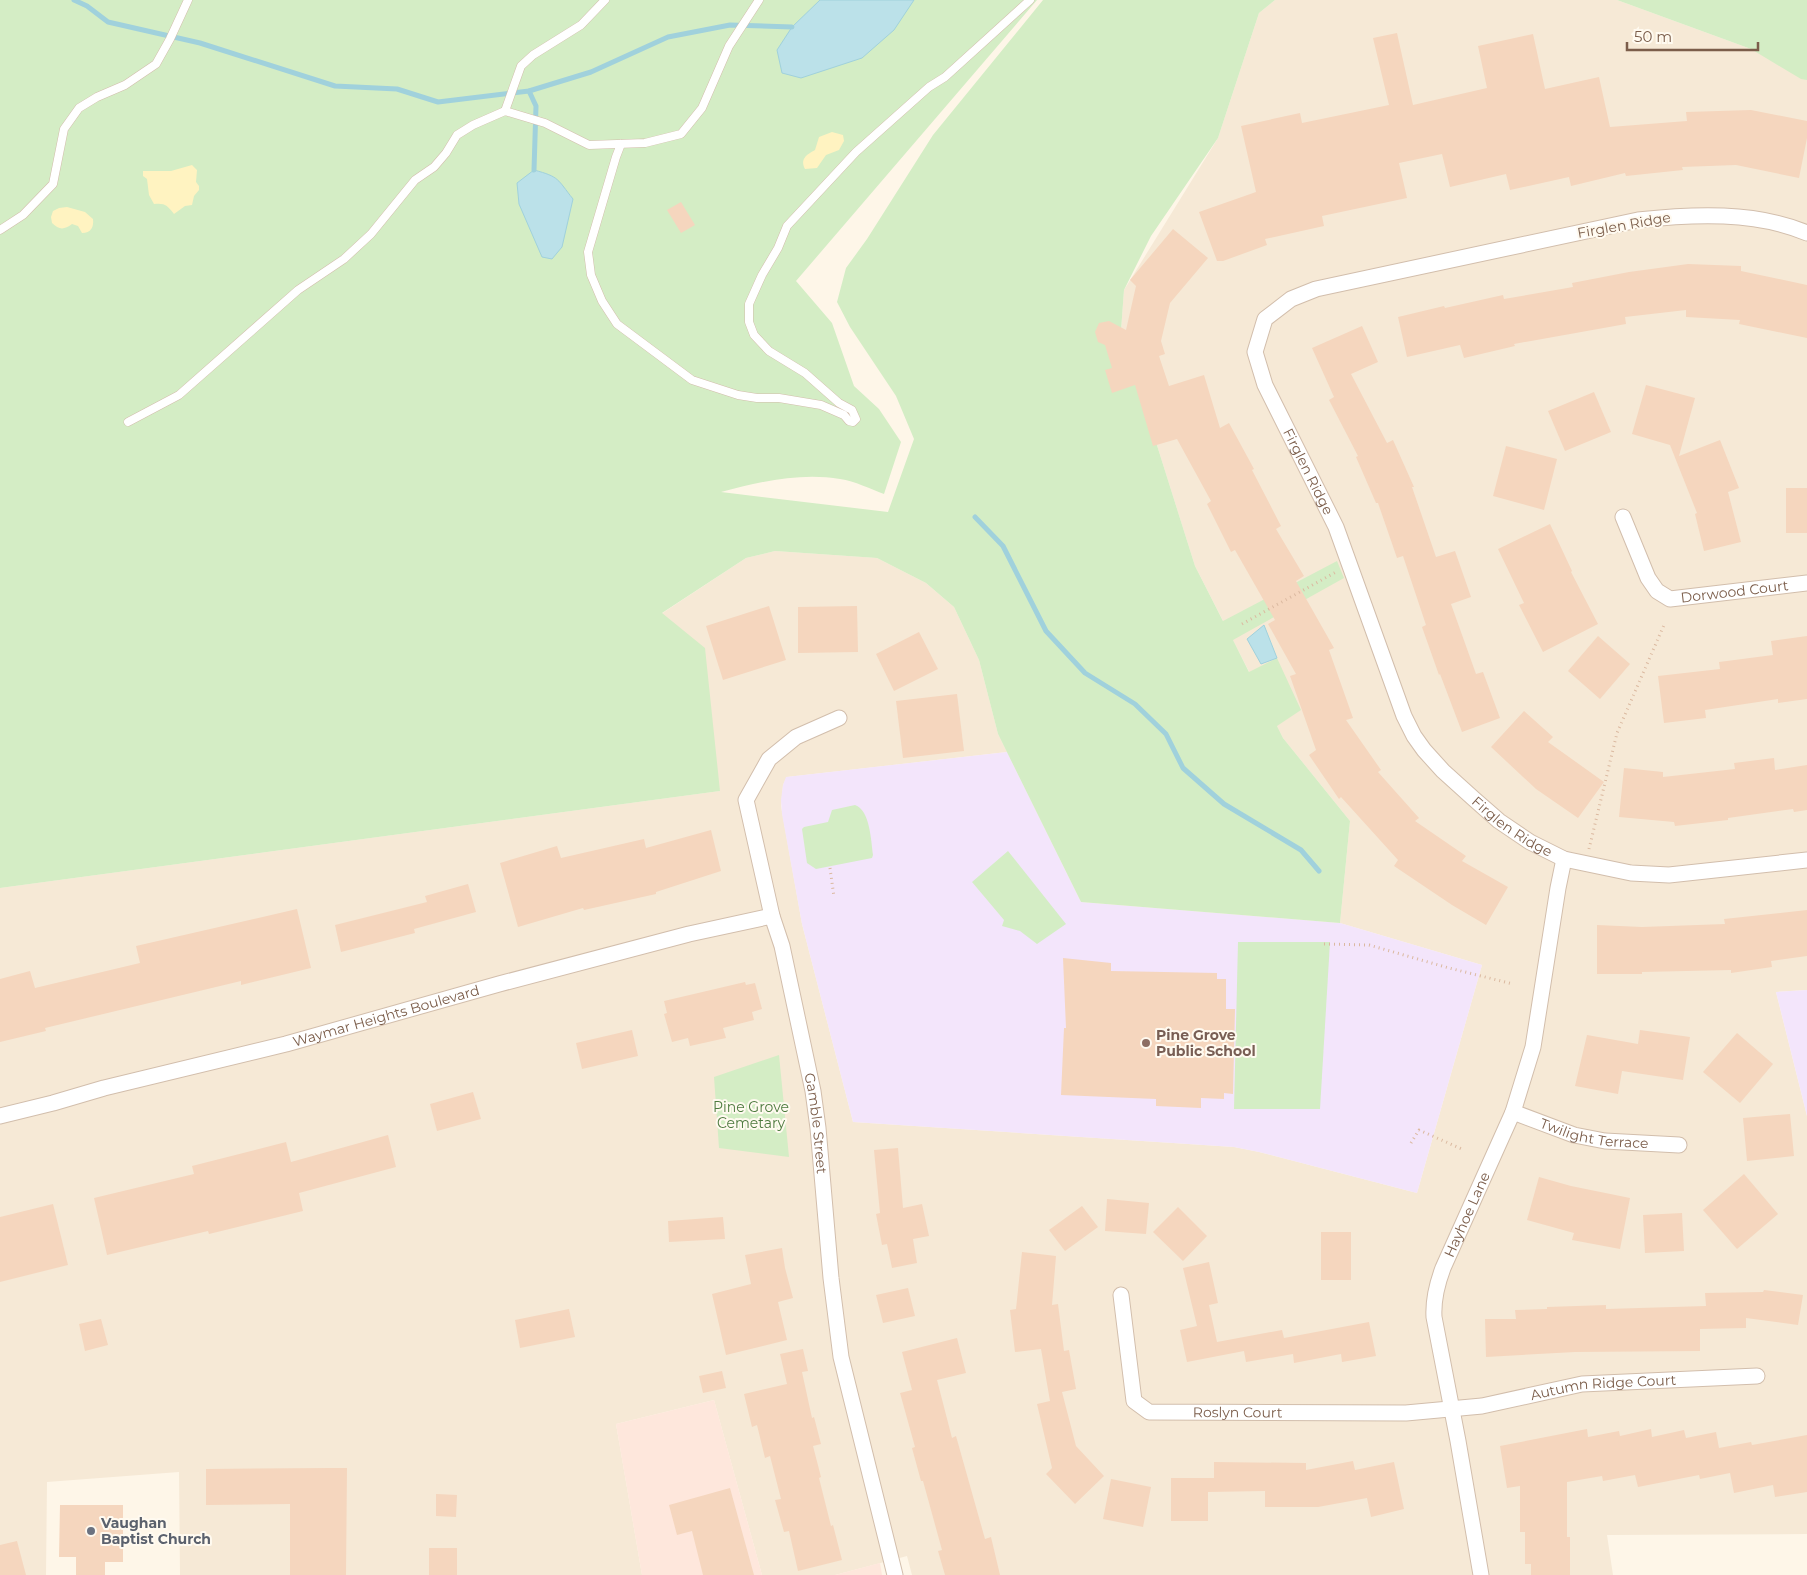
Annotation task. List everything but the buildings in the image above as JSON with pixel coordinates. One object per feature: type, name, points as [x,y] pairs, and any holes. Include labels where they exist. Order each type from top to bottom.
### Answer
[{"type":"street","name":"Firglen Ridge","points":[[1807,233],[1783,225],[1717,216],[1679,216],[1638,220],[1316,289],[1291,299],[1265,320],[1255,352],[1264,386],[1336,527],[1404,716],[1414,736],[1443,771],[1499,820],[1530,842],[1564,859],[1599,868],[1650,875],[1684,874],[1807,860]]},
{"type":"street","name":"Dorwood Court","points":[[1623,516],[1648,578],[1657,591],[1670,599],[1807,583]]},
{"type":"street","name":"Gamble Street","points":[[839,718],[796,736],[769,759],[746,800],[772,916],[782,946],[813,1090],[831,1278],[841,1357],[894,1575]]},
{"type":"street","name":"Hayhoe Lane","points":[[1481,1575],[1434,1317],[1435,1293],[1443,1268],[1513,1112],[1533,1047],[1564,859]]},
{"type":"street","name":"Waymar Heights Boulevard","points":[[0,1116],[104,1088],[286,1044],[688,934],[772,916]]},
{"type":"street","name":"Twilight Terrace","points":[[1513,1112],[1574,1135],[1605,1141],[1679,1145]]},
{"type":"street","name":"Roslyn Court","points":[[1121,1295],[1134,1401],[1149,1412],[1406,1413],[1451,1410]]},
{"type":"street","name":"Autumn Ridge Court","points":[[1451,1410],[1482,1406],[1582,1384],[1757,1376]]},
{"type":"lane","points":[[0,230],[24,215],[53,184],[64,129],[79,108],[125,84],[156,64],[188,0]]},
{"type":"lane","points":[[128,422],[179,394],[298,290],[344,259],[370,234],[415,180],[434,167],[446,153],[457,135],[506,108],[521,66],[533,55],[581,25],[605,0]]},
{"type":"lane","points":[[506,108],[524,117],[545,123],[589,145],[645,143],[680,134],[702,108],[729,46],[759,0]]},
{"type":"lane","points":[[621,144],[595,223],[588,252],[591,275],[602,301],[617,324],[692,380],[738,395],[757,398],[779,398],[821,405],[838,412],[853,422],[856,419],[852,410],[839,403],[805,373],[769,352],[754,336],[749,322],[749,304],[778,248],[787,226],[856,152],[929,87],[945,77],[1030,0]]},
{"type":"path","points":[[1242,624],[1339,571]]},
{"type":"path","points":[[1588,852],[1617,733],[1664,625]]},
{"type":"path","points":[[830,868],[834,896]]},
{"type":"path","points":[[1324,944],[1370,945],[1513,984]]},
{"type":"path","points":[[1411,1143],[1419,1130],[1464,1150]]},
{"type":"shaded area","points":[[1275,0],[1617,0],[1807,71],[1807,990],[1776,992],[1807,1116],[1807,1534],[1607,1535],[1613,1575],[912,1575],[907,1556],[835,1575],[762,1575],[714,1400],[616,1424],[642,1575],[180,1575],[179,1472],[47,1482],[46,1575],[0,1575],[0,888],[720,791],[658,616],[746,558],[775,551],[877,558],[926,583],[954,607],[979,660],[998,734],[1007,752],[787,777],[783,785],[781,806],[802,924],[853,1122],[1234,1147],[1417,1193],[1482,965],[1340,923],[1350,821],[1283,738],[1195,566],[1121,331],[1124,290],[1218,138],[1259,13]]},
{"type":"shaded area","name":"Pine Grove Public School","points":[[1007,752],[1081,902],[1340,923],[1482,965],[1417,1193],[1234,1147],[853,1122],[802,924],[782,814],[781,800],[786,777]]},
{"type":"shaded area","points":[[1807,990],[1807,1116],[1776,992]]},
{"type":"shaded area","points":[[714,1400],[762,1575],[642,1575],[616,1424]]},
{"type":"shaded area","points":[[880,1563],[882,1575],[835,1575]]},
{"type":"green space","points":[[0,0],[1037,0],[796,281],[832,323],[854,386],[879,409],[901,442],[884,494],[857,483],[825,477],[780,479],[721,492],[888,512],[914,439],[896,396],[850,327],[837,302],[846,268],[867,239],[933,135],[1043,0],[1275,0],[1259,13],[1218,138],[1151,236],[1124,290],[1121,331],[1195,566],[1223,621],[1337,561],[1344,578],[1233,640],[1249,672],[1277,658],[1301,710],[1277,726],[1283,738],[1350,821],[1340,923],[1081,902],[998,734],[979,660],[954,607],[926,583],[877,558],[775,551],[746,558],[662,613],[705,648],[720,791],[0,888]]},
{"type":"green space","points":[[1617,0],[1807,0],[1807,80],[1801,79],[1751,49]]},
{"type":"green space","points":[[855,805],[860,808],[867,819],[872,858],[816,869],[807,863],[802,829],[828,822],[832,810]]},
{"type":"green space","points":[[1008,851],[1066,924],[1037,944],[1020,931],[1002,926],[1004,920],[972,882]]},
{"type":"green space","points":[[1238,942],[1330,942],[1320,1109],[1234,1109]]},
{"type":"green space","name":"Pine Grove Cemetary","points":[[779,1055],[789,1157],[719,1148],[714,1077]]},
{"type":"sand","points":[[832,132],[843,135],[844,141],[839,150],[826,155],[817,168],[805,169],[804,160],[815,150],[819,137]]},
{"type":"sand","points":[[192,165],[197,170],[196,182],[199,190],[194,196],[192,205],[185,206],[174,214],[166,205],[154,204],[149,195],[147,179],[143,176],[143,171],[171,171]]},
{"type":"sand","points":[[67,207],[85,212],[93,219],[90,231],[82,233],[78,226],[72,224],[62,228],[52,223],[53,211]]},
{"type":"water","points":[[820,0],[914,0],[894,30],[862,58],[801,78],[782,73],[777,50],[792,27]]},
{"type":"water","points":[[534,170],[554,177],[573,199],[562,247],[552,259],[542,257],[519,204],[517,183]]},
{"type":"water","points":[[1264,625],[1277,658],[1261,664],[1247,639]]},
{"type":"waterway","points":[[74,0],[87,6],[108,22],[200,43],[335,86],[397,89],[438,102],[529,91],[591,72],[668,37],[730,25],[792,27]]},
{"type":"waterway","points":[[529,91],[536,106],[534,170]]},
{"type":"waterway","points":[[975,517],[1003,546],[1046,631],[1085,673],[1135,704],[1166,734],[1183,768],[1224,804],[1301,850],[1319,871]]},
{"type":"place","name":"Pine Grove Public School","points":[[1146,1043]]},
{"type":"place","name":"Vaughan Baptist Church","points":[[91,1531]]}]
